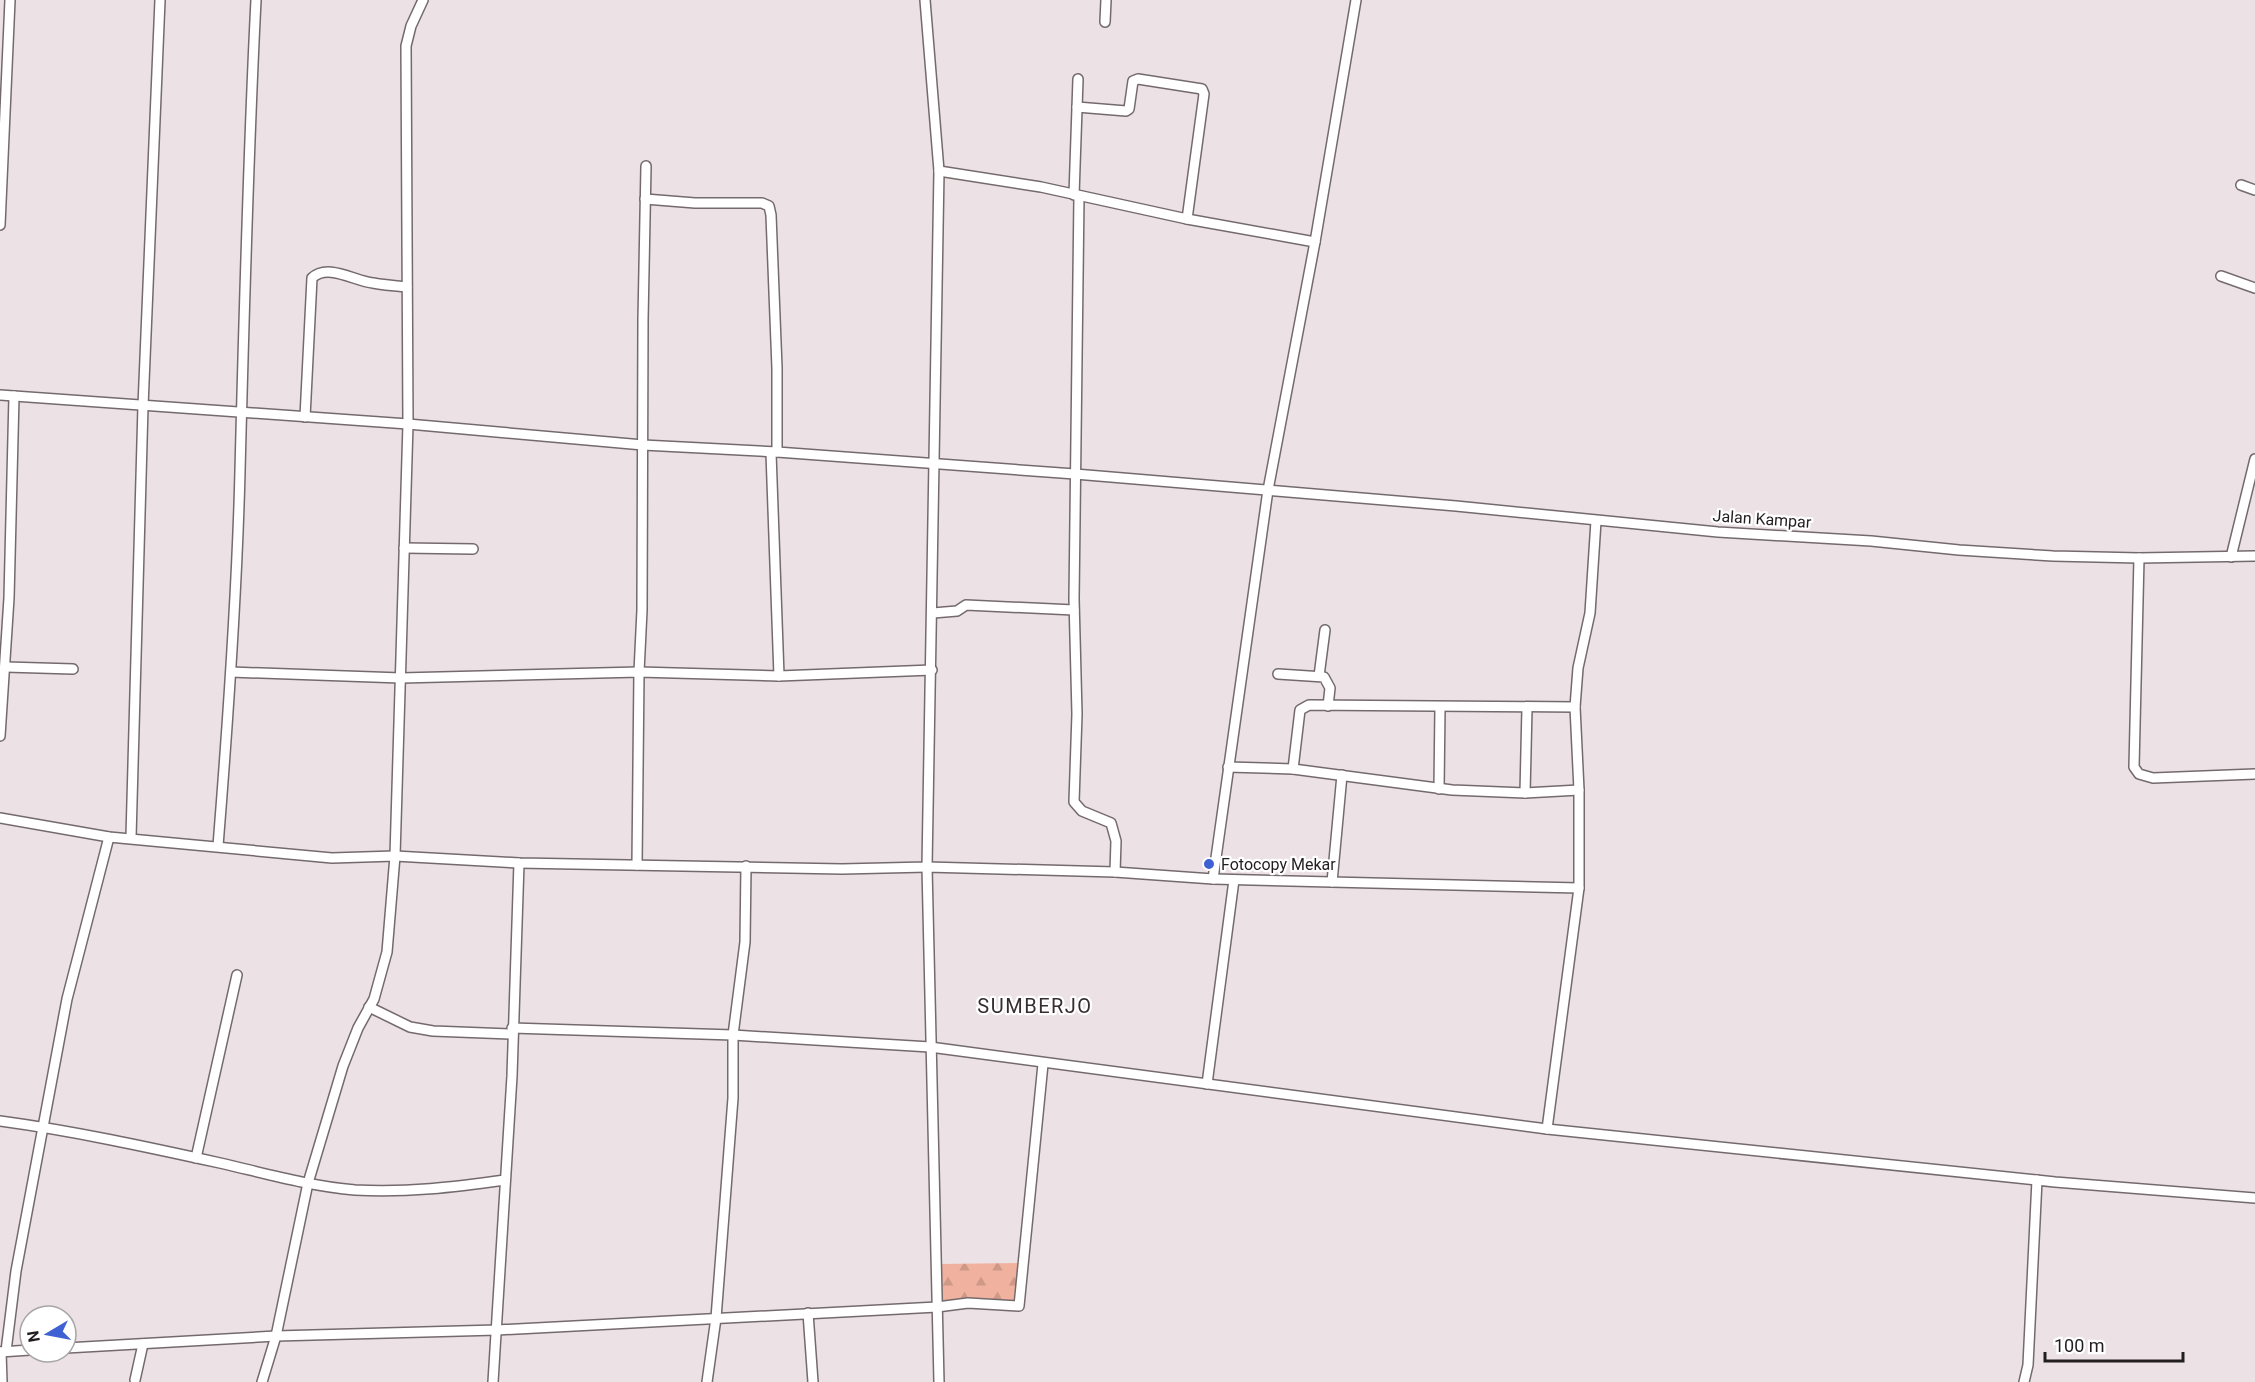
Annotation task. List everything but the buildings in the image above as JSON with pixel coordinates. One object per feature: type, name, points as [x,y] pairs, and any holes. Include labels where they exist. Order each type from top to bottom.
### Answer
[{"type":"street","points":[[0,225],[9,0]]},
{"type":"street","points":[[131,837],[143,406],[160,0]]},
{"type":"street","points":[[218,846],[231,672],[240,471],[247,168],[256,0]]},
{"type":"street","points":[[262,1382],[276,1336],[308,1183],[343,1066],[357,1028],[371,1003],[387,952],[395,856],[408,424],[406,46],[411,26],[423,0]]},
{"type":"street","points":[[925,0],[939,171],[936,463],[927,867],[939,1382]]},
{"type":"street","points":[[1105,22],[1106,0]]},
{"type":"street","points":[[1213,879],[1268,490],[1316,242],[1356,0]]},
{"type":"street","points":[[1077,107],[1126,111],[1129,109],[1133,81],[1138,79],[1202,89],[1187,219]]},
{"type":"street","points":[[1078,80],[1074,610],[1077,714],[1074,802],[1082,811],[1111,822],[1116,841],[1115,872]]},
{"type":"street","points":[[637,865],[646,166]]},
{"type":"street","points":[[939,171],[1041,187],[1077,199],[1316,242]]},
{"type":"street","points":[[2241,185],[2255,190]]},
{"type":"street","points":[[645,199],[695,203],[762,203],[769,206],[777,368],[774,452],[779,676]]},
{"type":"street","points":[[305,417],[312,278],[317,274],[329,272],[370,283],[407,286]]},
{"type":"street","points":[[2221,276],[2255,288]]},
{"type":"street","name":"Jalan Kampar","points":[[0,395],[408,424],[643,445],[936,463],[1268,490],[1718,532],[1871,541],[1959,550],[2053,556],[2139,558],[2255,556]]},
{"type":"street","points":[[0,736],[6,667],[14,396]]},
{"type":"street","points":[[2231,557],[2255,459]]},
{"type":"street","points":[[1547,1129],[1579,888],[1579,790],[1575,707],[1578,668],[1590,613],[1596,521]]},
{"type":"street","points":[[0,546],[10,547]]},
{"type":"street","points":[[404,548],[473,549]]},
{"type":"street","points":[[2139,558],[2134,767],[2139,774],[2153,778],[2255,774]]},
{"type":"street","points":[[933,613],[957,611],[966,605],[1074,610]]},
{"type":"street","points":[[1319,676],[1325,630]]},
{"type":"street","points":[[6,667],[73,669]]},
{"type":"street","points":[[231,672],[401,678],[639,672],[779,676],[932,670]]},
{"type":"street","points":[[1278,674],[1319,676],[1328,681],[1330,688],[1328,706]]},
{"type":"street","points":[[1293,769],[1300,710],[1308,705],[1575,707]]},
{"type":"street","points":[[1439,789],[1440,707]]},
{"type":"street","points":[[1525,793],[1527,708]]},
{"type":"street","points":[[1228,767],[1293,769],[1439,789],[1525,793],[1579,790]]},
{"type":"street","points":[[1332,882],[1342,775]]},
{"type":"street","points":[[0,818],[110,837],[131,837],[332,858],[395,856],[519,862],[842,869],[927,867],[1115,872],[1234,880],[1579,888]]},
{"type":"street","points":[[2,1382],[3,1352],[16,1271],[67,999],[110,837]]},
{"type":"street","points":[[493,1382],[505,1180],[519,862]]},
{"type":"street","points":[[707,1382],[716,1318],[733,1098],[733,1035],[745,942],[746,866]]},
{"type":"street","points":[[1207,1084],[1234,880]]},
{"type":"street","points":[[196,1158],[237,975]]},
{"type":"street","points":[[371,1003],[410,1027],[433,1031],[733,1035],[930,1047],[1043,1064],[1547,1129],[2037,1180],[2255,1198]]},
{"type":"street","points":[[78,1347],[276,1336],[497,1330],[968,1304],[1019,1306],[1043,1064]]},
{"type":"street","points":[[0,1121],[43,1127],[308,1183],[353,1190],[422,1191],[505,1180]]},
{"type":"street","points":[[2024,1382],[2028,1365],[2037,1180]]},
{"type":"street","points":[[808,1313],[813,1382]]},
{"type":"street","points":[[135,1380],[143,1344]]},
{"type":"street","points":[[3,1352],[18,1351]]},
{"type":"green space","points":[[939,1264],[1020,1264],[1016,1303],[941,1305]]},
{"type":"place","name":"Fotocopy Mekar","points":[[1209,864]]},
{"type":"district","name":"SUMBERJO","points":[[1035,1006]]}]
